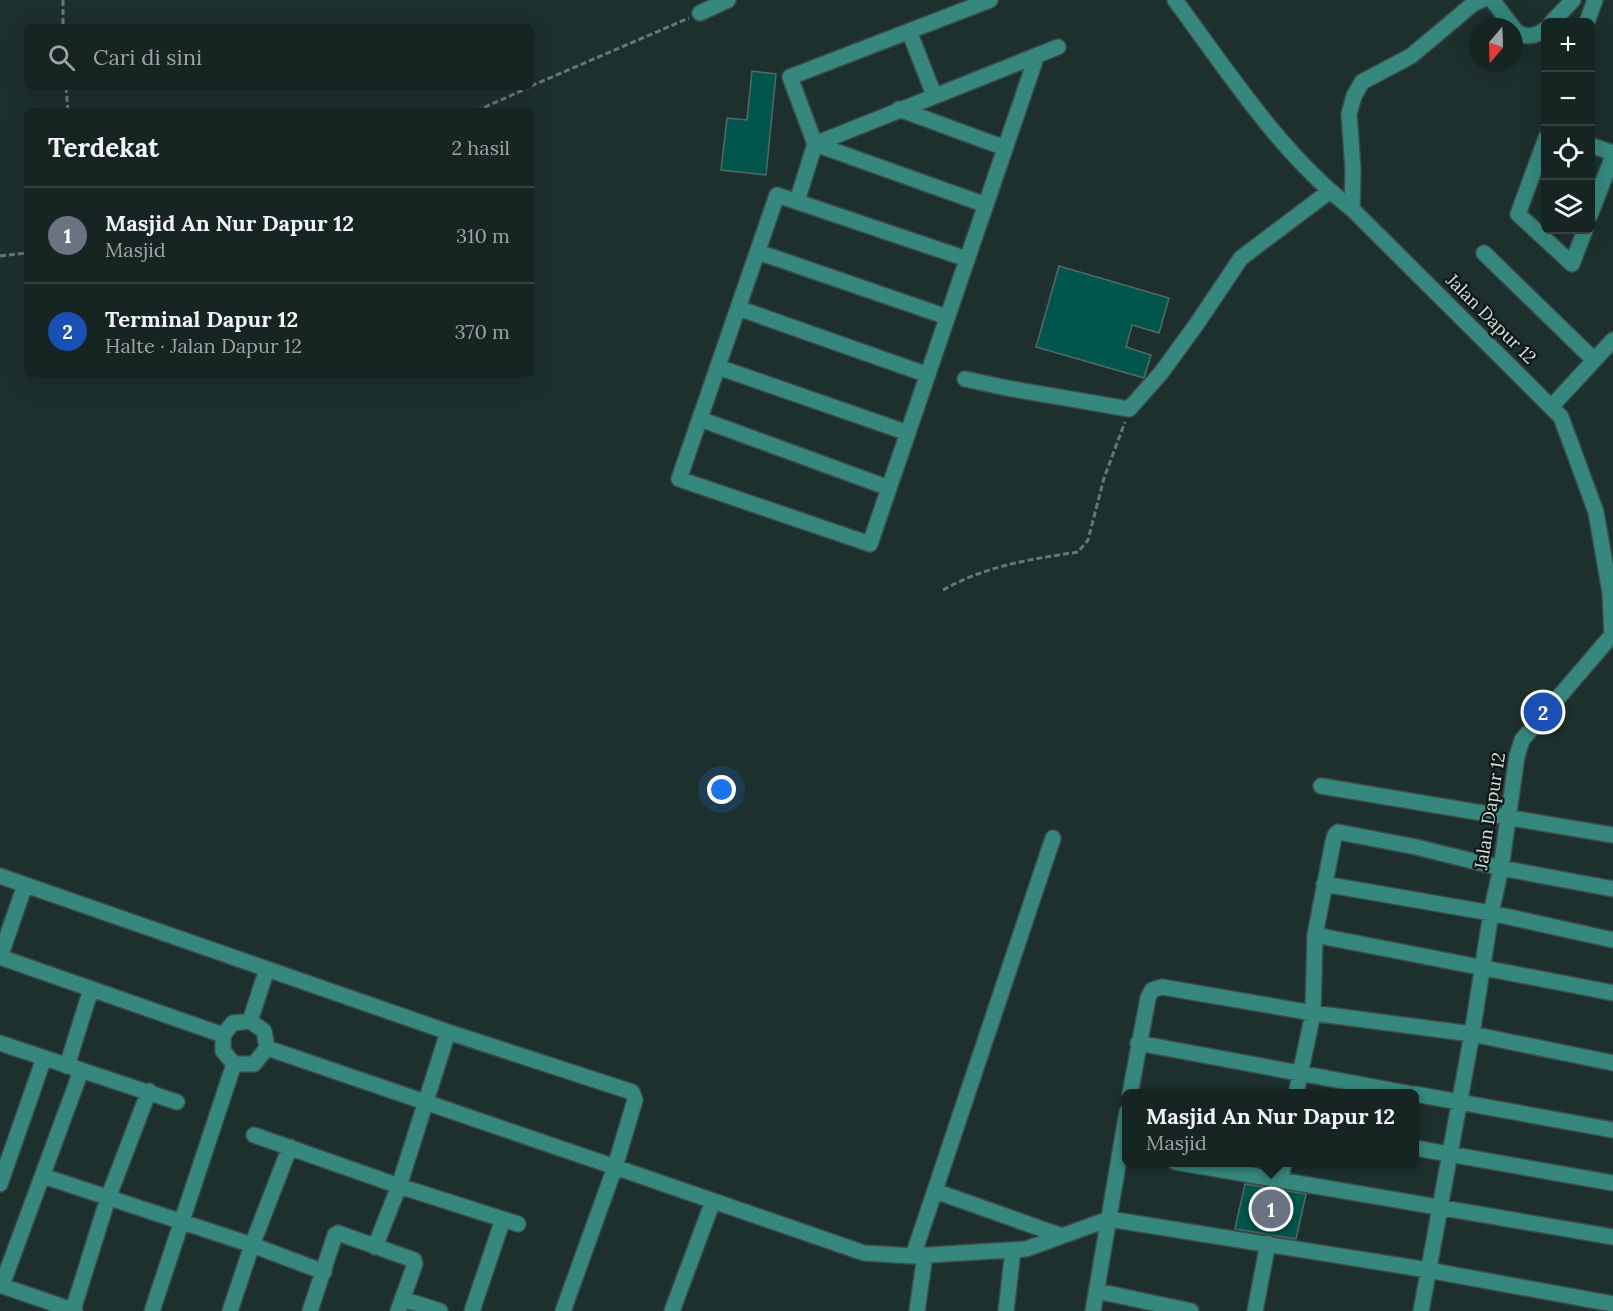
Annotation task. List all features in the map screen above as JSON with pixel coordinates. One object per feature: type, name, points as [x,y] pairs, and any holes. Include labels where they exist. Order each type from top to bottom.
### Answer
[{"type":"street","points":[[700,13],[728,0]]},
{"type":"street","points":[[796,201],[815,144],[790,77],[990,0]]},
{"type":"street","name":"Jalan Dapur 12","points":[[1175,0],[1263,119],[1330,191],[1352,208],[1561,417],[1596,512],[1610,592],[1612,635],[1522,740],[1516,756],[1502,868],[1491,913],[1472,1034],[1421,1311]]},
{"type":"street","points":[[1352,208],[1353,169],[1349,114],[1354,96],[1362,82],[1411,56],[1473,4],[1482,0]]},
{"type":"street","points":[[1492,0],[1506,18]]},
{"type":"street","points":[[1556,18],[1573,0]]},
{"type":"street","points":[[1588,18],[1595,0]]},
{"type":"street","points":[[909,31],[934,95]]},
{"type":"street","points":[[1523,35],[1536,35],[1541,32]]},
{"type":"street","points":[[815,144],[1058,47]]},
{"type":"street","points":[[968,259],[777,195],[679,479],[870,544],[968,259],[1037,55]]},
{"type":"street","points":[[899,109],[1005,148]]},
{"type":"street","points":[[815,144],[986,205]]},
{"type":"street","points":[[1595,147],[1613,154],[1595,203]]},
{"type":"street","points":[[1541,149],[1518,214],[1572,264],[1583,234]]},
{"type":"street","points":[[965,379],[1129,409],[1168,363],[1241,258],[1330,191]]},
{"type":"street","points":[[758,252],[947,317]]},
{"type":"street","points":[[1484,253],[1594,360]]},
{"type":"street","points":[[738,308],[928,375]]},
{"type":"street","points":[[1551,406],[1613,340]]},
{"type":"street","points":[[718,367],[908,434]]},
{"type":"street","points":[[700,420],[889,488]]},
{"type":"street","points":[[1321,786],[1613,836]]},
{"type":"street","points":[[1297,1089],[1313,1012],[1315,934],[1333,842],[1338,832],[1416,847],[1502,868],[1613,889]]},
{"type":"street","points":[[917,1311],[919,1256],[935,1191],[1053,838]]},
{"type":"street","points":[[0,876],[448,1032],[632,1092],[635,1100],[615,1167],[563,1311]]},
{"type":"street","points":[[1324,884],[1491,913],[1613,940]]},
{"type":"street","points":[[25,885],[0,957],[223,1035]]},
{"type":"street","points":[[1315,934],[1613,993]]},
{"type":"street","points":[[250,1021],[267,969]]},
{"type":"street","points":[[1131,1089],[1148,998],[1152,990],[1162,987],[1313,1012],[1472,1034],[1613,1063]]},
{"type":"street","points":[[91,989],[74,1068],[43,1176],[1,1285],[74,1311],[108,1198],[149,1091]]},
{"type":"street","points":[[250,1021],[264,1031],[267,1048],[254,1064],[234,1064],[223,1051],[223,1035],[233,1023],[250,1021]]},
{"type":"street","points":[[375,1247],[399,1186],[448,1032]]},
{"type":"street","points":[[0,1043],[177,1102]]},
{"type":"street","points":[[1138,1043],[1387,1089]]},
{"type":"street","points":[[267,1048],[864,1253],[919,1256],[1026,1249],[1109,1219],[1428,1270],[1613,1304]]},
{"type":"street","points":[[0,1184],[44,1058]]},
{"type":"street","points":[[152,1311],[234,1064]]},
{"type":"street","points":[[1419,1095],[1613,1130]]},
{"type":"street","points":[[254,1136],[511,1222],[471,1311]]},
{"type":"street","points":[[230,1311],[252,1245],[290,1147]]},
{"type":"street","points":[[1419,1149],[1613,1183]]},
{"type":"street","points":[[1094,1311],[1109,1219],[1122,1163]]},
{"type":"street","points":[[1204,1167],[1613,1237]]},
{"type":"street","points":[[1281,1180],[1283,1167]]},
{"type":"street","points":[[43,1176],[252,1245],[324,1272]]},
{"type":"street","points":[[935,1191],[1062,1236]]},
{"type":"street","points":[[675,1310],[713,1201]]},
{"type":"street","points":[[310,1311],[335,1235],[338,1233],[415,1262],[400,1305],[440,1311]]},
{"type":"street","points":[[1255,1311],[1268,1244]]},
{"type":"street","points":[[1006,1311],[1013,1250]]},
{"type":"street","points":[[1097,1291],[1191,1311]]},
{"type":"path","points":[[63,0],[63,24]]},
{"type":"path","points":[[534,85],[700,13]]},
{"type":"path","points":[[66,90],[68,108]]},
{"type":"path","points":[[483,108],[523,90]]},
{"type":"path","points":[[0,256],[24,253]]},
{"type":"path","points":[[943,590],[967,576],[1010,563],[1078,552],[1088,540],[1104,478],[1129,409]]},
{"type":"building","points":[[752,71],[776,74],[766,175],[721,170],[727,118],[747,120]]},
{"type":"building","points":[[1059,266],[1169,298],[1159,333],[1132,325],[1126,347],[1151,355],[1144,378],[1036,347]]},
{"type":"building","points":[[1245,1184],[1306,1194],[1296,1239],[1235,1229]]},
{"type":"place","name":"Terminal Dapur 12","points":[[1543,712]]},
{"type":"place","name":"Masjid An Nur Dapur 12","points":[[1271,1209]]}]
